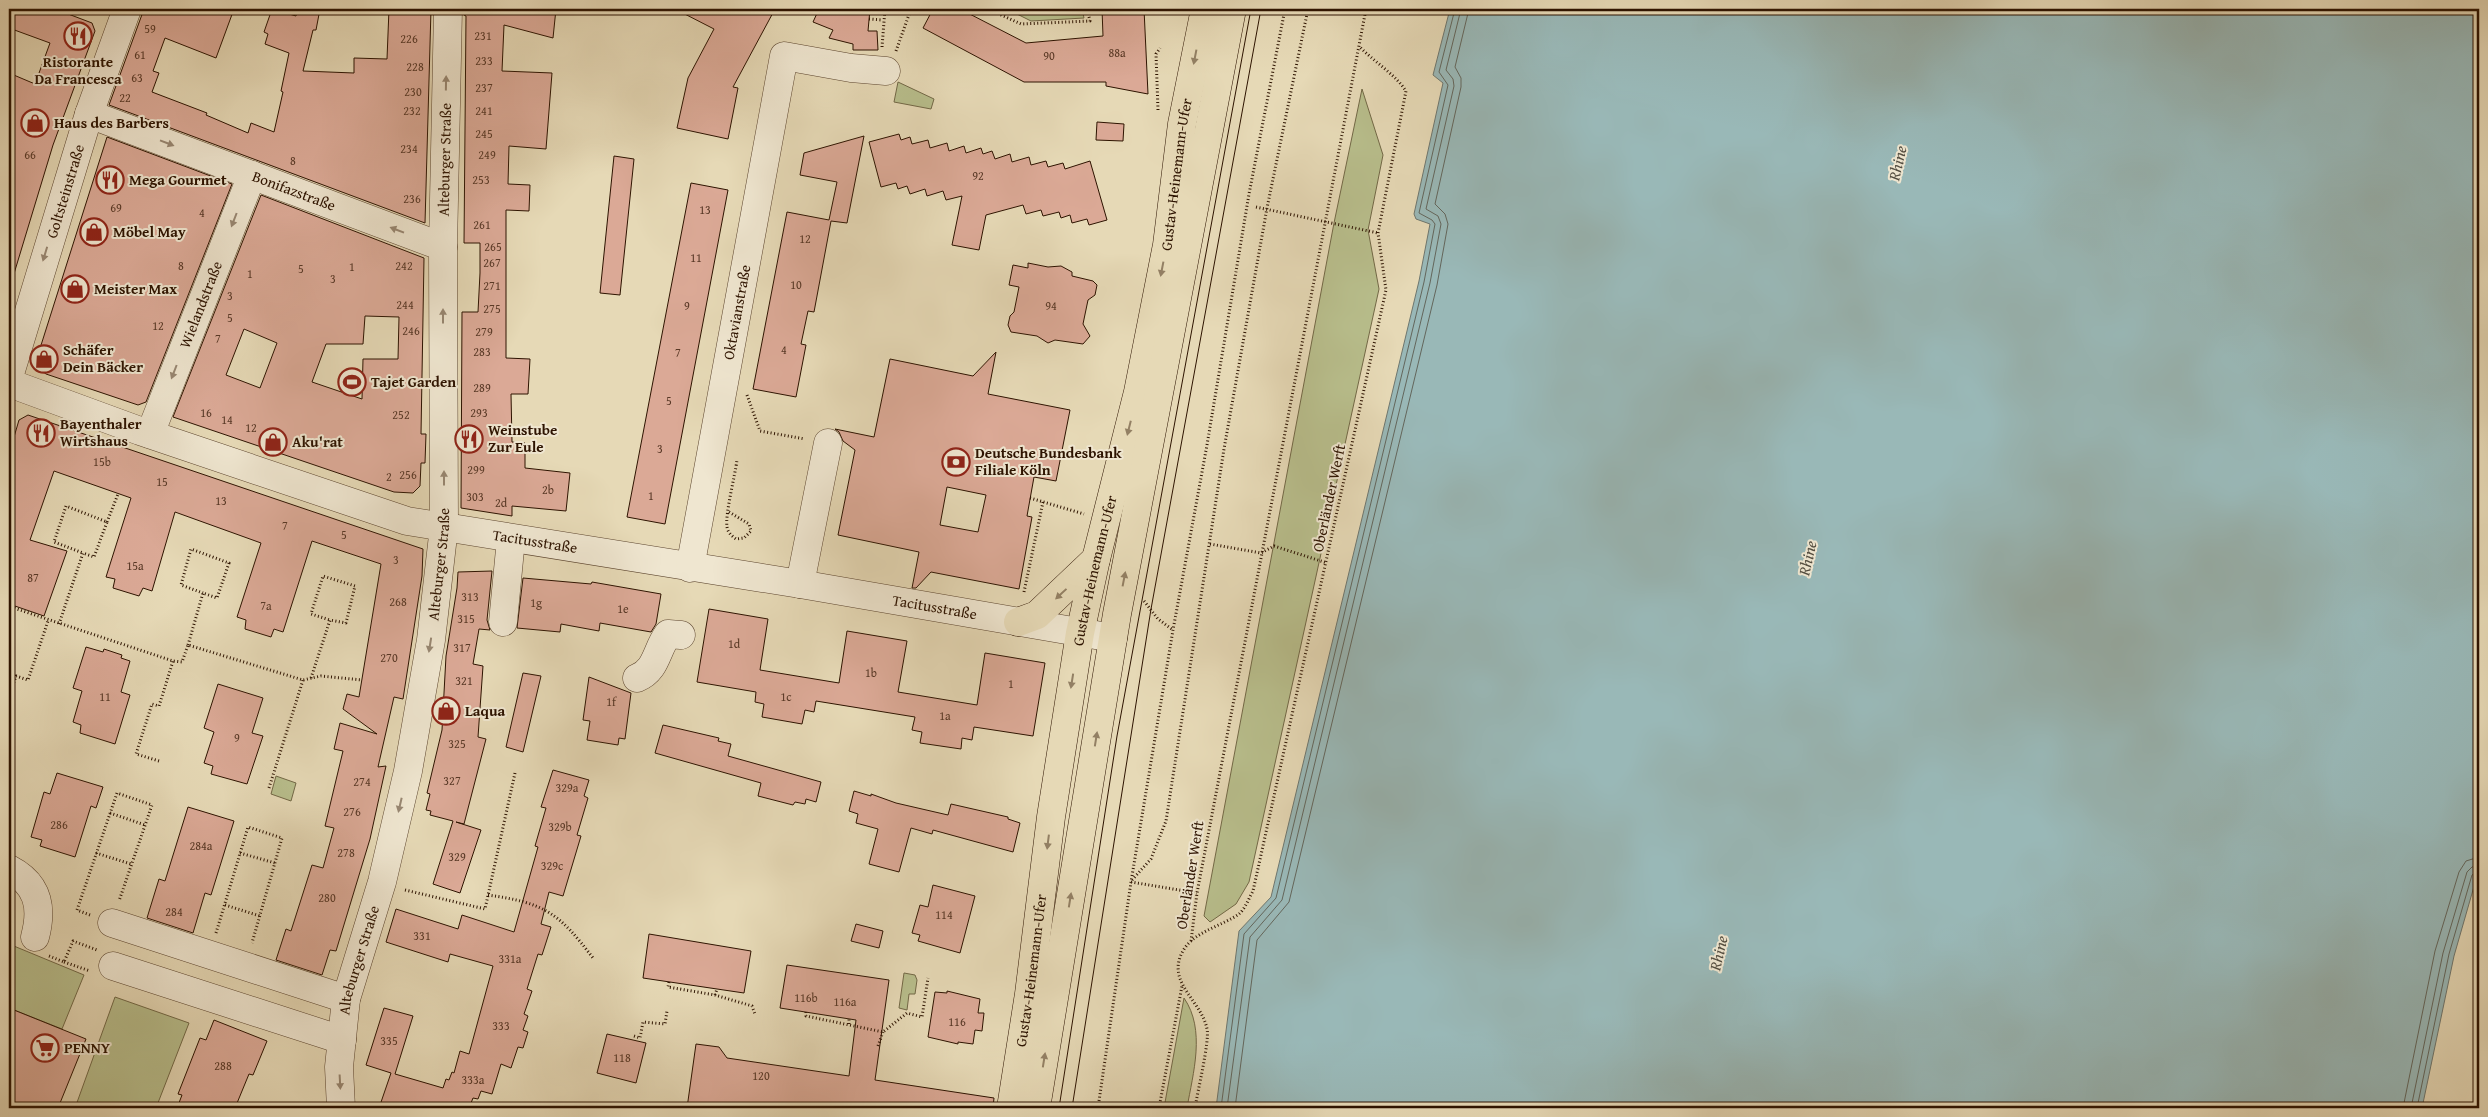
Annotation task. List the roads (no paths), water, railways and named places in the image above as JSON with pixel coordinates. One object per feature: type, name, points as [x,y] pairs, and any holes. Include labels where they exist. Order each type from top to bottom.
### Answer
[{"type":"main road","name":"Gustav-Heinemann-Ufer","points":[[1011,1108],[1029,994],[1051,817],[1080,633],[1096,560],[1138,392],[1163,263],[1182,124],[1204,9]]},
{"type":"main road","name":"Gustav-Heinemann-Ufer","points":[[1036,1108],[1113,638],[1232,9]]},
{"type":"main road","points":[[1018,622],[1037,614],[1096,560]]},
{"type":"street","name":"Alteburger Straße","points":[[342,1108],[339,1067],[346,999],[381,884],[408,771],[431,640],[444,527],[443,247],[448,9]]},
{"type":"street","name":"Goltsteinstraße","points":[[9,377],[119,11]]},
{"type":"street","name":"Oktavianstraße","points":[[690,568],[784,56],[851,68],[884,58]]},
{"type":"street","name":"Bonifazstraße","points":[[89,114],[443,247]]},
{"type":"street","name":"Wielandstraße","points":[[150,434],[252,175]]},
{"type":"street","name":"Tacitusstraße","points":[[9,383],[150,434],[407,521],[690,568],[800,584],[1113,638]]},
{"type":"street","points":[[800,584],[828,444]]},
{"type":"street","points":[[503,622],[511,539]]},
{"type":"street","points":[[637,678],[645,674],[652,667],[668,634],[682,635]]},
{"type":"street","points":[[9,869],[19,876],[38,899],[39,922],[35,937]]},
{"type":"street","points":[[112,923],[346,999]]},
{"type":"street","points":[[113,966],[342,1040]]},
{"type":"water","name":"Rhine","points":[[1450,9],[2479,9],[2479,869],[2454,956],[2422,1108],[1216,1108],[1239,931],[1271,897],[1419,281],[1430,224],[1416,219],[1414,214],[1443,83],[1433,75]]},
{"type":"tram line","points":[[1059,1108],[1117,736],[1251,9]]},
{"type":"tram line","points":[[1072,1108],[1151,609],[1261,9]]},
{"type":"place","name":"Ristorante Da Francesca","points":[[78,36]]},
{"type":"place","name":"Haus des Barbers","points":[[35,123]]},
{"type":"place","name":"Mega Gourmet","points":[[110,180]]},
{"type":"place","name":"Möbel May","points":[[94,232]]},
{"type":"place","name":"Meister Max","points":[[75,289]]},
{"type":"place","name":"Schäfer Dein Bäcker","points":[[44,359]]},
{"type":"place","name":"Tajet Garden","points":[[352,382]]},
{"type":"place","name":"Bayenthaler Wirtshaus","points":[[41,433]]},
{"type":"place","name":"Weinstube Zur Eule","points":[[469,439]]},
{"type":"place","name":"Aku'rat","points":[[273,442]]},
{"type":"place","name":"Deutsche Bundesbank Filiale Köln","points":[[956,462]]},
{"type":"place","name":"Laqua","points":[[446,711]]},
{"type":"place","name":"PENNY","points":[[45,1048]]}]
